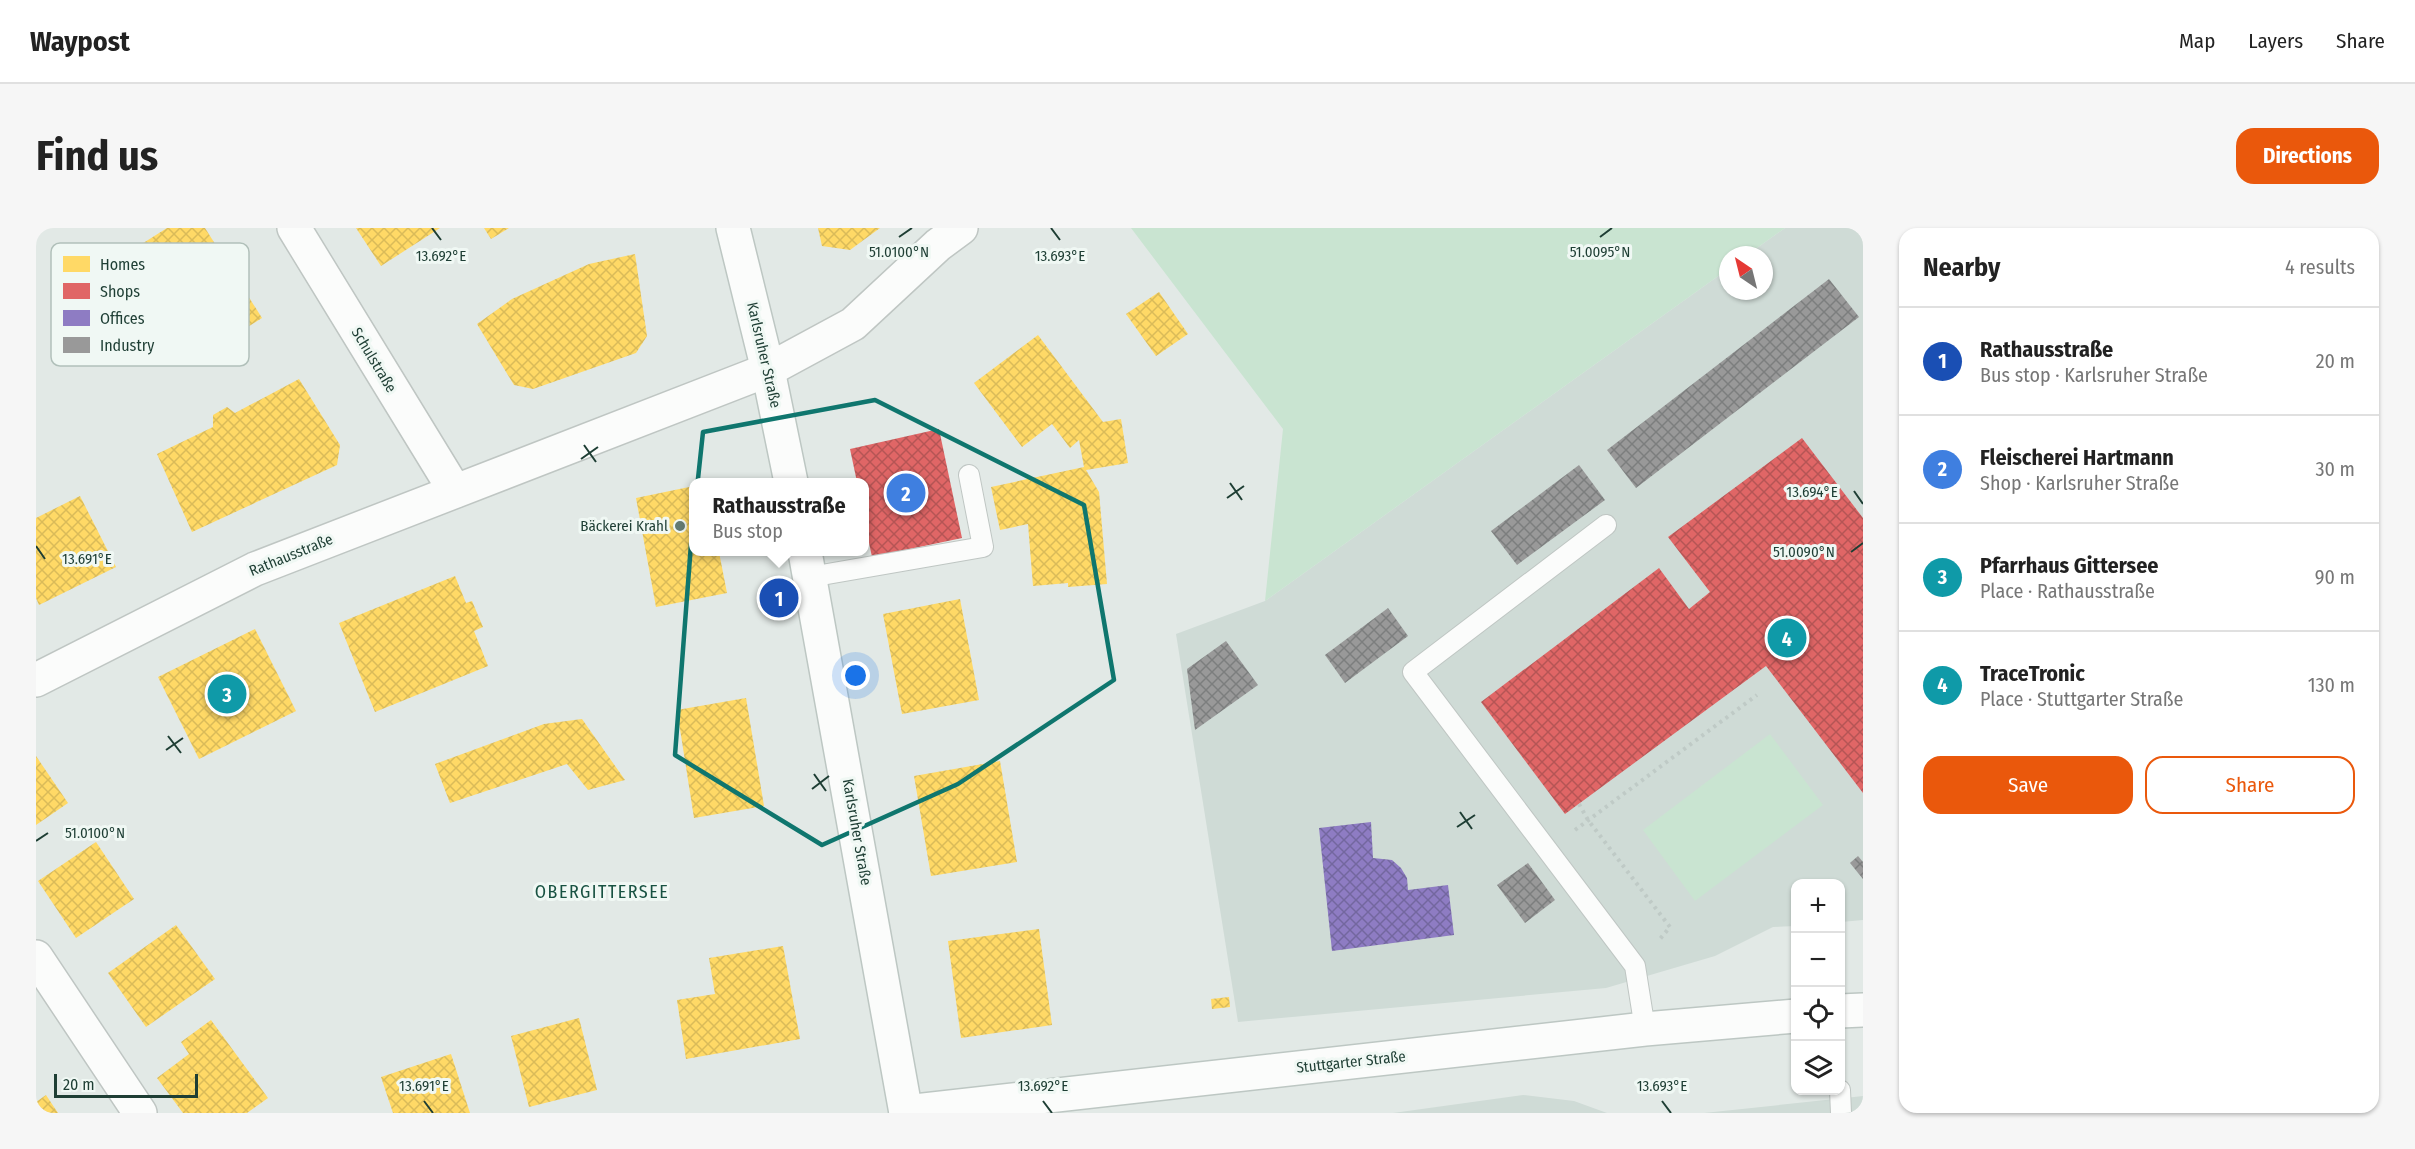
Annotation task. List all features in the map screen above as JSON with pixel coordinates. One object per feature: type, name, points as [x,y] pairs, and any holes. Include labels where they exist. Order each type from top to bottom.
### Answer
[{"type":"street","name":"Schulstraße","points":[[294,228],[455,491]]},
{"type":"street","name":"Karlsruher Straße","points":[[733,228],[768,370],[790,478]]},
{"type":"street","name":"Rathausstraße","points":[[36,680],[255,569],[768,370],[853,324],[938,245],[961,228]]},
{"type":"street","name":"Karlsruher Straße","points":[[808,564],[904,1113]]},
{"type":"street","points":[[36,957],[140,1113]]},
{"type":"street","points":[[1845,1011],[1863,1010]]},
{"type":"street","name":"Stuttgarter Straße","points":[[904,1113],[1645,1029],[1791,1016]]},
{"type":"lane","points":[[808,564],[983,547],[969,475]]},
{"type":"lane","points":[[1606,525],[1413,672],[1635,966],[1645,1029]]},
{"type":"lane","points":[[1840,1095],[1841,1113]]},
{"type":"path","points":[[1547,850],[1757,695]]},
{"type":"path","points":[[1579,804],[1588,820],[1670,927],[1635,966]]},
{"type":"highlighted area","points":[[875,400],[1084,505],[1114,680],[958,784],[822,845],[675,755],[691,544],[703,432]]},
{"type":"shaded area","points":[[1785,228],[1863,228],[1863,920],[1845,922],[1845,879],[1791,879],[1791,926],[1773,927],[1715,956],[1606,988],[1238,1022],[1176,634],[1265,601],[1719,275],[1719,300],[1773,300],[1773,246],[1760,246]]},
{"type":"shaded area","points":[[1523,1095],[1574,1101],[1607,1113],[1393,1113]]},
{"type":"shaded area","points":[[1863,1096],[1863,1113],[1704,1113],[1854,1097]]},
{"type":"green space","points":[[1131,228],[1785,228],[1760,246],[1719,246],[1719,275],[1265,601],[1283,429]]},
{"type":"green space","points":[[1770,734],[1823,805],[1695,901],[1643,830]]},
{"type":"building: Homes","points":[[167,228],[205,228],[214,243],[143,243]]},
{"type":"building: Homes","points":[[356,228],[440,228],[381,266]]},
{"type":"building: Homes","points":[[484,228],[509,228],[491,239]]},
{"type":"building: Homes","points":[[818,228],[880,228],[850,250],[822,246]]},
{"type":"building: Homes","points":[[635,254],[647,336],[636,353],[533,389],[514,385],[477,324],[512,299],[589,264]]},
{"type":"building: Homes","points":[[1159,292],[1188,334],[1156,356],[1126,314]]},
{"type":"building: Homes","points":[[249,297],[262,318],[249,326]]},
{"type":"building: Homes","points":[[1038,335],[1103,422],[1121,419],[1128,463],[1086,470],[1099,492],[1107,584],[1068,587],[1068,583],[1033,586],[1028,524],[1000,530],[991,487],[1084,467],[1079,440],[1070,448],[1052,424],[1022,447],[974,383]]},
{"type":"building: Homes","points":[[299,379],[340,445],[337,465],[192,532],[157,454],[213,427],[213,415],[227,407],[235,413]]},
{"type":"building: Homes","points":[[689,487],[689,556],[720,556],[727,593],[656,607],[636,498]]},
{"type":"building: Homes","points":[[80,496],[116,567],[39,605],[36,598],[36,518]]},
{"type":"building: Homes","points":[[455,576],[466,603],[472,601],[483,627],[474,631],[488,666],[375,712],[339,623]]},
{"type":"building: Homes","points":[[960,599],[979,700],[902,714],[883,614]]},
{"type":"building: Homes","points":[[255,629],[296,711],[199,759],[158,677]]},
{"type":"building: Homes","points":[[746,698],[764,806],[694,818],[677,710]]},
{"type":"building: Homes","points":[[582,719],[625,780],[588,790],[567,764],[450,803],[435,764],[544,724]]},
{"type":"building: Homes","points":[[36,756],[68,803],[36,825]]},
{"type":"building: Homes","points":[[1000,761],[1017,862],[931,876],[914,776]]},
{"type":"building: Homes","points":[[96,842],[134,899],[76,938],[38,881]]},
{"type":"building: Homes","points":[[176,925],[215,979],[146,1027],[108,973]]},
{"type":"building: Homes","points":[[1039,929],[1052,1025],[961,1038],[948,941]]},
{"type":"building: Homes","points":[[783,946],[800,1039],[686,1059],[677,1000],[715,994],[709,958]]},
{"type":"building: Homes","points":[[1229,997],[1230,1007],[1212,1009],[1211,999]]},
{"type":"building: Homes","points":[[579,1018],[597,1090],[529,1107],[511,1036]]},
{"type":"building: Homes","points":[[211,1020],[268,1098],[247,1113],[183,1113],[157,1078],[189,1054],[181,1042]]},
{"type":"building: Homes","points":[[451,1054],[470,1113],[393,1113],[381,1077]]},
{"type":"building: Homes","points":[[46,1095],[58,1113],[36,1113],[36,1102]]},
{"type":"building: Shops","points":[[939,429],[962,538],[872,557],[869,543],[869,478],[856,478],[850,449]]},
{"type":"building: Shops","points":[[1802,438],[1863,518],[1863,793],[1766,666],[1565,814],[1481,702],[1659,568],[1689,609],[1710,592],[1668,537]]},
{"type":"building: Offices","points":[[1371,822],[1373,858],[1392,860],[1401,868],[1407,878],[1408,890],[1448,885],[1454,935],[1332,951],[1319,828]]},
{"type":"building: Industry","points":[[1829,279],[1859,317],[1636,488],[1607,450]]},
{"type":"building: Industry","points":[[1579,465],[1605,500],[1517,565],[1491,531]]},
{"type":"building: Industry","points":[[1388,608],[1408,636],[1345,683],[1325,655]]},
{"type":"building: Industry","points":[[1226,641],[1258,685],[1195,730],[1187,669]]},
{"type":"building: Industry","points":[[1858,856],[1863,862],[1863,879],[1850,863]]},
{"type":"building: Industry","points":[[1528,863],[1555,900],[1525,923],[1497,885]]},
{"type":"place","name":"Fleischerei Hartmann","points":[[906,493]]},
{"type":"place","name":"Bäckerei Krahl","points":[[680,526]]},
{"type":"place","name":"Rathausstraße","points":[[779,598]]},
{"type":"place","name":"TraceTronic","points":[[1787,638]]},
{"type":"place","name":"Pfarrhaus Gittersee","points":[[227,694]]},
{"type":"district","name":"OBERGITTERSEE","points":[[602,892]]}]
